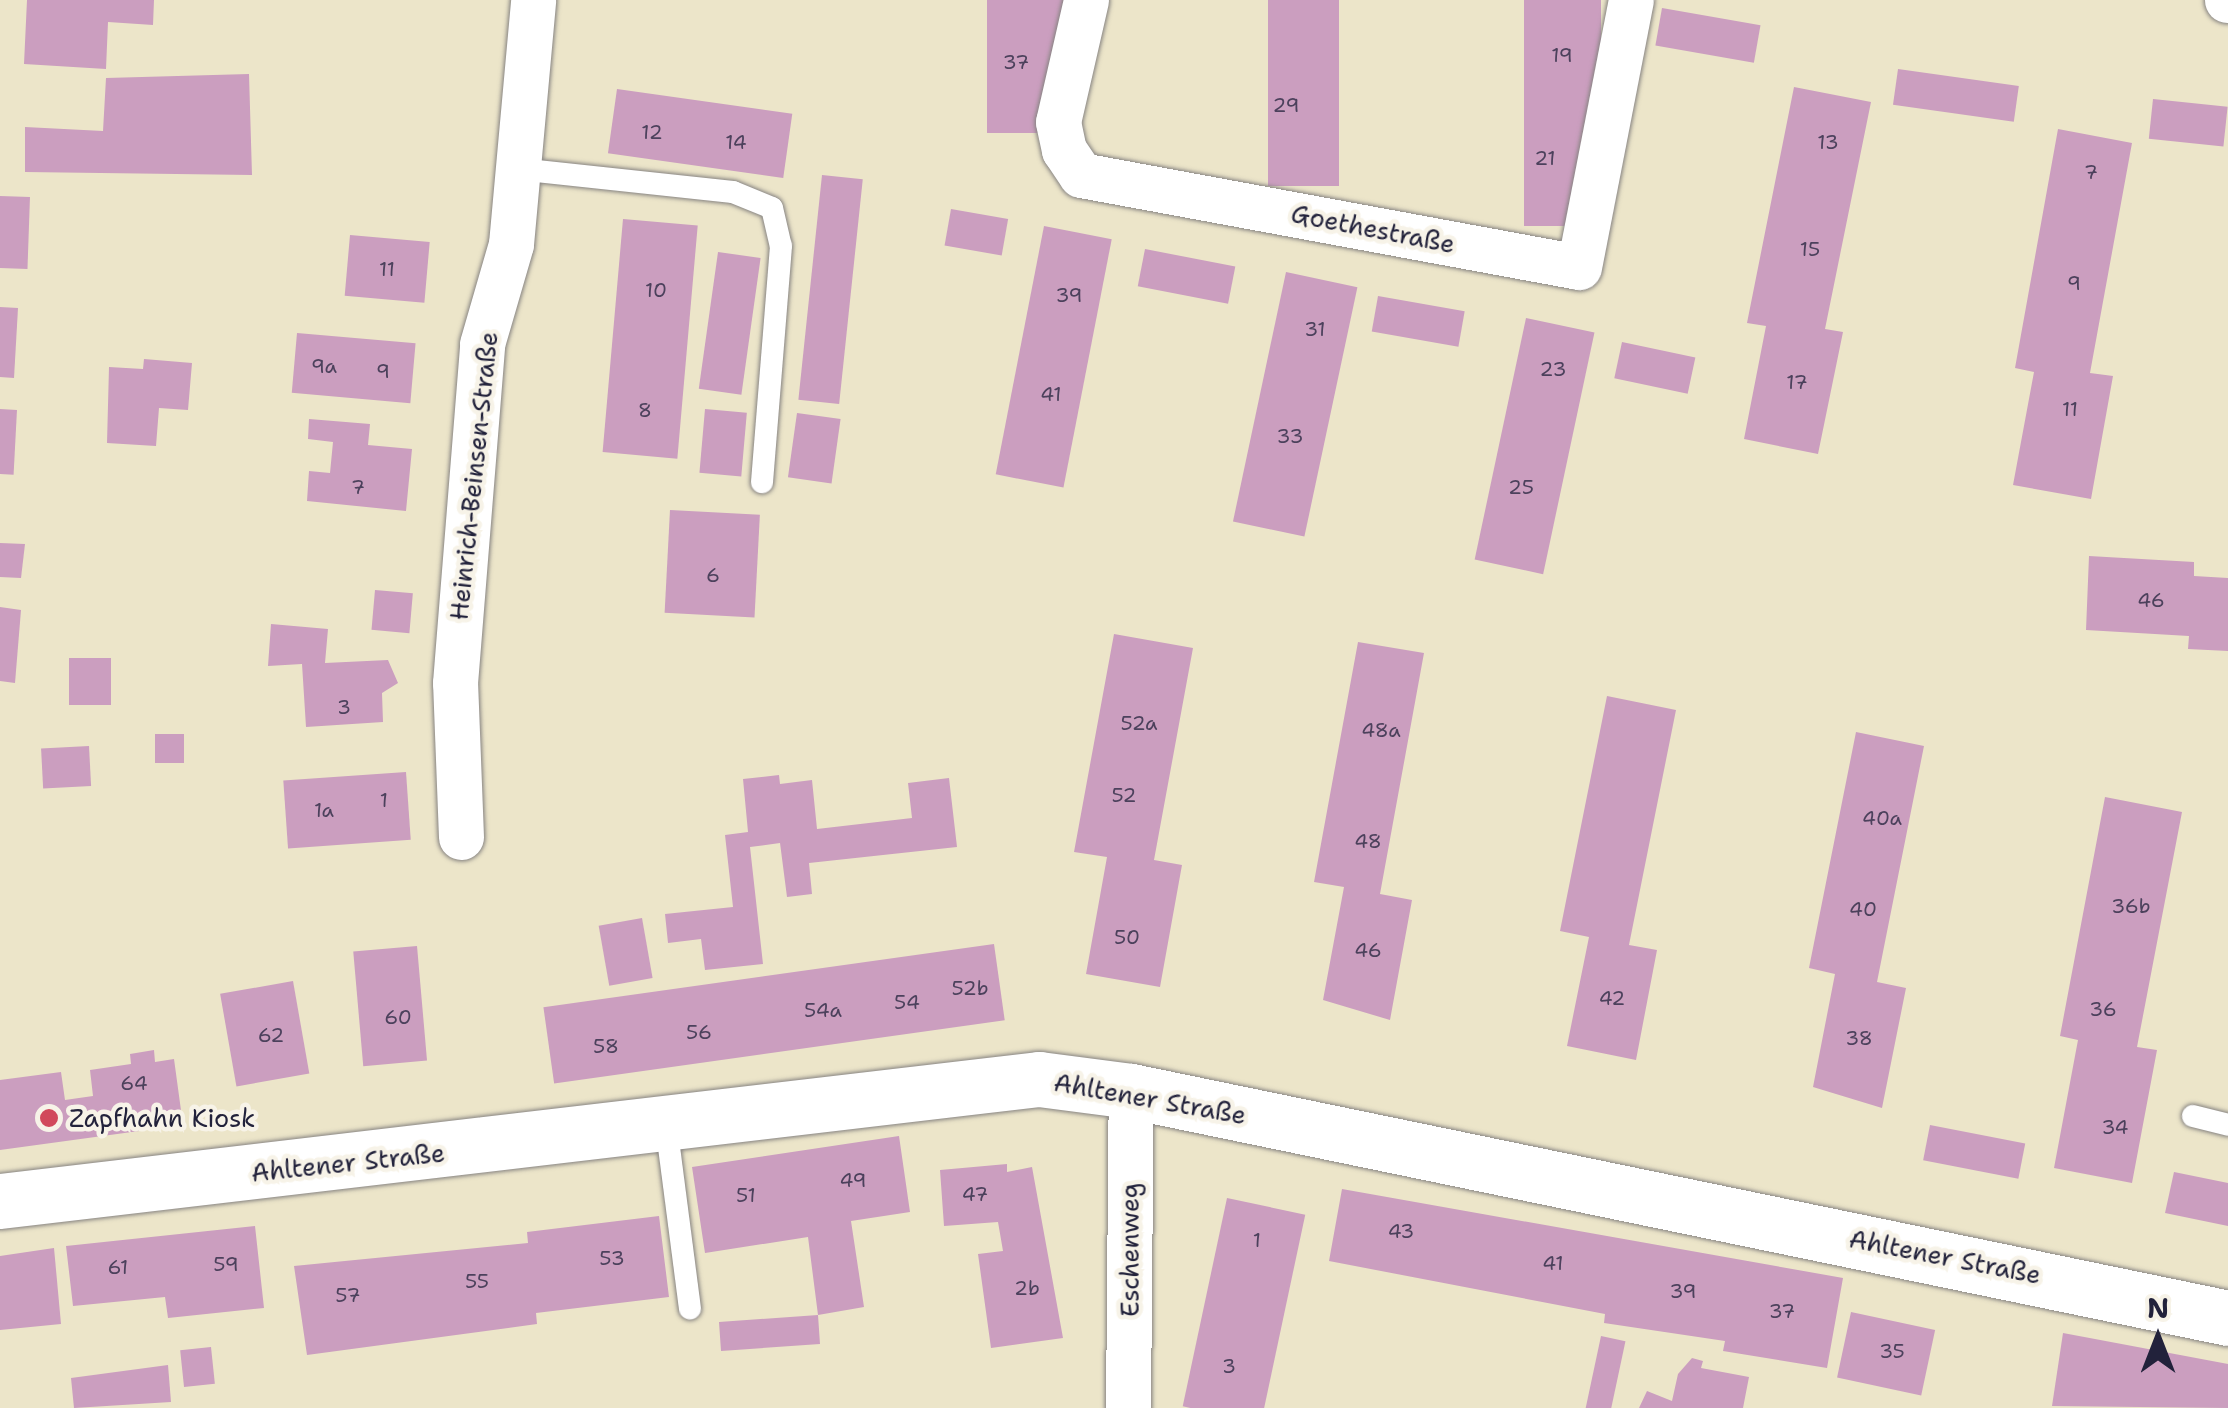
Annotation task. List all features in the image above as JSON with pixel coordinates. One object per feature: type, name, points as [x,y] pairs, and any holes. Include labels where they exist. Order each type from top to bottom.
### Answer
[{"type":"main road","name":"Ahltener Straße","points":[[0,1201],[1040,1079],[1131,1091],[2228,1318]]},
{"type":"street","name":"Heinrich-Beinsen-Straße","points":[[461,836],[454,683],[482,344],[511,244],[533,0]]},
{"type":"street","name":"Goethestraße","points":[[1086,0],[1058,122],[1064,150],[1081,175],[1579,267],[1631,0]]},
{"type":"street","name":"Eschenweg","points":[[1128,1408],[1131,1091]]},
{"type":"lane","points":[[518,170],[733,192],[772,208],[782,246],[762,482]]},
{"type":"lane","points":[[2193,1116],[2228,1125]]},
{"type":"lane","points":[[666,1124],[690,1308]]},
{"type":"building","points":[[27,0],[154,0],[153,25],[108,22],[106,69],[24,64]]},
{"type":"building","points":[[987,0],[1066,0],[1066,133],[987,133]]},
{"type":"building","points":[[1268,0],[1339,0],[1339,186],[1268,186]]},
{"type":"building","points":[[1524,0],[1601,0],[1601,226],[1524,226]]},
{"type":"building","points":[[1662,8],[1760,25],[1754,63],[1655,45]]},
{"type":"building","points":[[1898,69],[2019,86],[2014,122],[1893,105]]},
{"type":"building","points":[[249,74],[252,175],[25,172],[25,127],[103,131],[106,78]]},
{"type":"building","points":[[1794,87],[1871,102],[1825,329],[1843,332],[1818,454],[1744,439],[1766,326],[1747,323]]},
{"type":"building","points":[[617,89],[792,114],[783,178],[608,153]]},
{"type":"building","points":[[2153,99],[2228,107],[2223,147],[2149,139]]},
{"type":"building","points":[[2058,129],[2132,143],[2090,373],[2113,376],[2091,499],[2013,485],[2034,372],[2015,368]]},
{"type":"building","points":[[822,175],[863,179],[839,404],[798,400]]},
{"type":"building","points":[[0,196],[30,197],[27,269],[0,268]]},
{"type":"building","points":[[951,209],[1008,219],[1002,256],[945,245]]},
{"type":"building","points":[[623,219],[698,226],[677,459],[603,452]]},
{"type":"building","points":[[1044,226],[1112,239],[1063,488],[996,474]]},
{"type":"building","points":[[350,235],[430,242],[424,303],[345,296]]},
{"type":"building","points":[[1145,249],[1235,267],[1228,304],[1138,286]]},
{"type":"building","points":[[718,252],[761,258],[741,395],[699,389]]},
{"type":"building","points":[[1286,272],[1357,287],[1304,537],[1233,521]]},
{"type":"building","points":[[1378,296],[1465,311],[1458,347],[1372,331]]},
{"type":"building","points":[[0,307],[18,308],[14,378],[0,377]]},
{"type":"building","points":[[1526,318],[1594,333],[1543,574],[1475,560]]},
{"type":"building","points":[[297,333],[416,343],[410,403],[292,393]]},
{"type":"building","points":[[1622,342],[1695,358],[1688,394],[1614,378]]},
{"type":"building","points":[[144,359],[192,363],[188,410],[159,408],[156,446],[107,443],[109,367],[143,369]]},
{"type":"building","points":[[0,409],[17,410],[14,475],[0,474]]},
{"type":"building","points":[[705,409],[747,413],[741,476],[699,473]]},
{"type":"building","points":[[797,413],[841,419],[832,483],[788,477]]},
{"type":"building","points":[[309,419],[370,424],[368,445],[412,449],[406,511],[307,501],[309,471],[330,473],[333,442],[308,439]]},
{"type":"building","points":[[670,510],[760,515],[754,618],[665,613]]},
{"type":"building","points":[[0,543],[25,544],[21,578],[0,577]]},
{"type":"building","points":[[2089,556],[2194,562],[2194,576],[2228,578],[2228,651],[2188,649],[2189,636],[2086,630]]},
{"type":"building","points":[[375,590],[413,593],[409,633],[372,630]]},
{"type":"building","points":[[0,607],[21,610],[15,683],[0,681]]},
{"type":"building","points":[[271,624],[328,629],[325,663],[388,660],[398,683],[382,693],[383,722],[306,727],[302,664],[268,666]]},
{"type":"building","points":[[1114,634],[1193,648],[1154,860],[1182,865],[1160,987],[1086,974],[1107,857],[1074,852]]},
{"type":"building","points":[[1358,642],[1424,653],[1380,894],[1412,900],[1390,1020],[1323,1000],[1344,887],[1314,882]]},
{"type":"building","points":[[69,658],[111,658],[111,705],[69,705]]},
{"type":"building","points":[[1607,696],[1676,710],[1629,945],[1657,950],[1636,1060],[1567,1046],[1589,937],[1560,931]]},
{"type":"building","points":[[1856,732],[1924,746],[1877,982],[1906,988],[1882,1108],[1813,1087],[1835,974],[1809,968]]},
{"type":"building","points":[[155,734],[184,734],[184,763],[155,763]]},
{"type":"building","points":[[89,746],[91,786],[43,788],[41,749]]},
{"type":"building","points":[[406,772],[411,840],[288,848],[283,781]]},
{"type":"building","points":[[779,775],[780,784],[812,780],[817,829],[912,818],[908,783],[949,778],[957,847],[809,863],[812,894],[787,897],[780,843],[750,847],[763,964],[705,970],[701,939],[668,943],[665,914],[733,907],[725,835],[748,832],[743,779]]},
{"type":"building","points":[[2105,797],[2182,812],[2137,1047],[2157,1050],[2132,1183],[2054,1168],[2078,1040],[2060,1036]]},
{"type":"building","points":[[642,918],[653,978],[609,986],[599,926]]},
{"type":"building","points":[[994,944],[1005,1020],[554,1084],[543,1007]]},
{"type":"building","points":[[417,946],[427,1061],[363,1066],[353,952]]},
{"type":"building","points":[[293,981],[309,1074],[236,1086],[220,994]]},
{"type":"building","points":[[154,1050],[155,1062],[174,1059],[183,1125],[0,1150],[0,1080],[61,1072],[65,1100],[93,1096],[90,1070],[131,1064],[130,1054]]},
{"type":"building","points":[[1930,1125],[2025,1144],[2018,1179],[1923,1160]]},
{"type":"building","points":[[899,1136],[910,1212],[851,1221],[864,1307],[818,1315],[808,1237],[705,1253],[692,1167]]},
{"type":"building","points":[[1007,1164],[1007,1172],[1032,1167],[1063,1338],[991,1348],[978,1254],[1003,1251],[998,1222],[944,1226],[940,1170]]},
{"type":"building","points":[[2174,1172],[2228,1183],[2228,1226],[2165,1213]]},
{"type":"building","points":[[1342,1189],[1843,1278],[1827,1368],[1723,1351],[1725,1341],[1604,1323],[1605,1314],[1329,1261]]},
{"type":"building","points":[[1227,1198],[1305,1215],[1264,1408],[1183,1406]]},
{"type":"building","points":[[659,1216],[669,1297],[536,1313],[537,1324],[307,1355],[294,1266],[528,1243],[527,1232]]},
{"type":"building","points":[[255,1226],[264,1308],[168,1318],[165,1297],[73,1306],[66,1246]]},
{"type":"building","points":[[54,1248],[61,1324],[0,1330],[0,1256]]},
{"type":"building","points":[[1851,1312],[1935,1330],[1921,1395],[1837,1378]]},
{"type":"building","points":[[818,1315],[820,1344],[721,1351],[719,1322]]},
{"type":"building","points":[[2063,1333],[2228,1364],[2228,1408],[2052,1406]]},
{"type":"building","points":[[1601,1336],[1625,1341],[1611,1408],[1586,1408]]},
{"type":"building","points":[[211,1347],[215,1384],[184,1387],[180,1350]]},
{"type":"building","points":[[1692,1358],[1703,1361],[1701,1368],[1749,1377],[1743,1408],[1639,1408],[1647,1391],[1672,1401],[1678,1374]]},
{"type":"building","points":[[168,1365],[171,1402],[74,1408],[71,1378]]},
{"type":"place","name":"Zapfhahn Kiosk","points":[[49,1118]]}]
